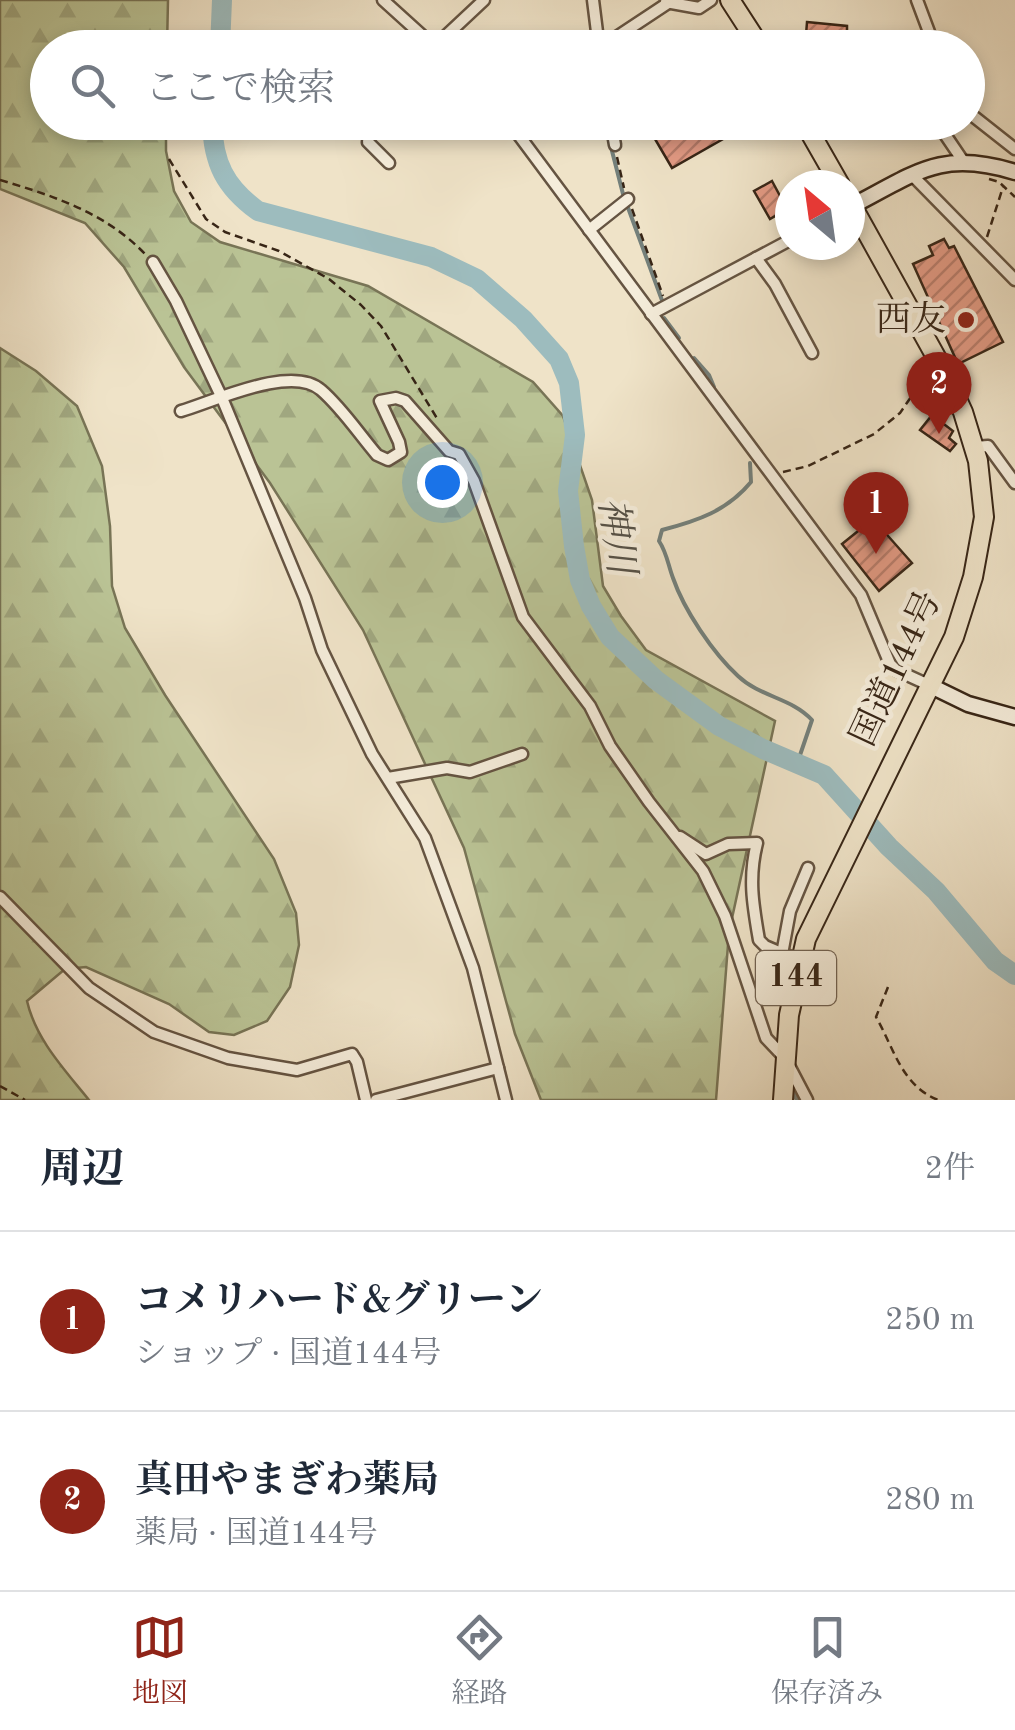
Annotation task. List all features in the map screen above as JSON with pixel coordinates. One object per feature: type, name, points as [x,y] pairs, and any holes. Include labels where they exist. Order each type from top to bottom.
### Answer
[{"type":"highway","points":[[730,0],[750,30]]},
{"type":"highway","points":[[814,140],[831,170]]},
{"type":"highway","name":"国道144号","points":[[791,958],[806,939],[931,686],[959,623],[980,548],[983,497],[974,447],[946,375],[865,230]]},
{"type":"highway","name":"144","points":[[782,1100],[791,958]]},
{"type":"street","points":[[383,0],[414,30]]},
{"type":"street","points":[[447,30],[484,0]]},
{"type":"street","points":[[594,0],[597,30]]},
{"type":"street","points":[[625,30],[666,2],[699,8],[711,0]]},
{"type":"street","points":[[917,0],[928,30]]},
{"type":"street","points":[[985,125],[1015,149]]},
{"type":"street","points":[[368,140],[390,163]]},
{"type":"street","points":[[522,140],[862,596],[890,664],[968,704],[1015,717]]},
{"type":"street","points":[[614,140],[615,145]]},
{"type":"street","points":[[949,140],[963,160]]},
{"type":"street","points":[[865,198],[938,164],[963,160],[1015,172]]},
{"type":"street","points":[[912,175],[1015,280]]},
{"type":"street","points":[[589,230],[626,201]]},
{"type":"street","points":[[651,314],[775,248]]},
{"type":"street","points":[[756,258],[775,284],[812,353]]},
{"type":"street","points":[[153,262],[176,300],[222,398],[305,598],[322,650],[372,754],[425,838],[474,968],[506,1100]]},
{"type":"street","points":[[181,411],[264,384],[304,380],[320,389],[376,455],[388,460],[400,452],[380,400],[396,398],[406,402],[449,451],[459,454],[474,481],[524,617],[590,706],[610,746],[704,871],[766,1038],[785,1058],[808,1100]]},
{"type":"street","points":[[974,447],[988,446],[1015,482]]},
{"type":"street","points":[[388,778],[447,768],[470,772],[522,754]]},
{"type":"street","points":[[671,831],[706,854],[728,844],[757,843],[750,889],[759,940],[791,958],[790,911],[808,868]]},
{"type":"street","points":[[0,897],[89,988],[154,1032],[228,1058],[297,1070],[352,1054],[366,1100]]},
{"type":"street","points":[[376,1100],[498,1068]]},
{"type":"path","points":[[615,145],[626,201],[667,304]]},
{"type":"path","points":[[169,159],[206,219],[225,232],[279,251],[329,279],[361,304],[381,326],[439,422]]},
{"type":"path","points":[[0,180],[43,193],[110,222],[153,262]]},
{"type":"path","points":[[983,248],[1003,187]]},
{"type":"path","points":[[779,471],[790,473],[808,466],[874,434],[900,414],[911,397],[946,375]]},
{"type":"path","points":[[888,987],[876,1017],[913,1086],[938,1100]]},
{"type":"path","points":[[0,1086],[22,1099]]},
{"type":"green space","points":[[0,0],[168,0],[167,30],[30,30],[30,140],[166,140],[174,191],[191,222],[220,242],[368,286],[533,382],[563,416],[592,500],[603,586],[621,616],[646,650],[775,721],[729,932],[716,1100],[541,1100],[515,1034],[464,848],[363,630],[270,483],[184,367],[124,267],[85,223],[0,189]]},
{"type":"green space","points":[[0,348],[36,371],[77,406],[102,466],[112,586],[125,628],[274,859],[296,913],[299,945],[290,987],[267,1021],[234,1035],[209,1032],[169,1004],[86,967],[65,969],[27,1001],[44,1042],[89,1100],[0,1100]]},
{"type":"building","points":[[807,22],[847,26],[847,30],[806,30]]},
{"type":"building","points":[[656,140],[721,140],[672,168]]},
{"type":"building","points":[[772,181],[775,216],[770,219],[754,191]]},
{"type":"building","name":"西友","points":[[944,239],[949,248],[954,246],[1003,342],[958,364],[913,264],[933,255],[929,246]]},
{"type":"building","points":[[932,415],[953,431],[949,438],[956,444],[950,451],[920,430]]},
{"type":"building","points":[[873,519],[912,563],[879,591],[842,544]]},
{"type":"waterway","name":"神川","points":[[221,30],[222,0]]},
{"type":"waterway","name":"神川","points":[[214,140],[218,162],[229,183],[258,211],[431,257],[477,279],[523,319],[559,359],[569,383],[575,435],[568,491],[574,546],[580,580],[610,637],[656,680],[719,726],[824,775],[889,847],[936,891],[995,961],[1015,975]]},
{"type":"waterway","points":[[611,147],[623,194],[663,303]]},
{"type":"waterway","points":[[664,318],[679,338]]},
{"type":"waterway","points":[[694,358],[714,387]]},
{"type":"waterway","points":[[750,463],[751,482],[742,492],[699,519],[662,530],[659,541],[684,604],[719,655],[747,683],[812,720],[797,764]]},
{"type":"waterway","points":[[793,1093],[797,1100]]},
{"type":"place","name":"西友","points":[[966,320]]},
{"type":"place","name":"真田やまぎわ薬局","points":[[939,434]]},
{"type":"place","name":"コメリハード&グリーン","points":[[876,554]]}]
